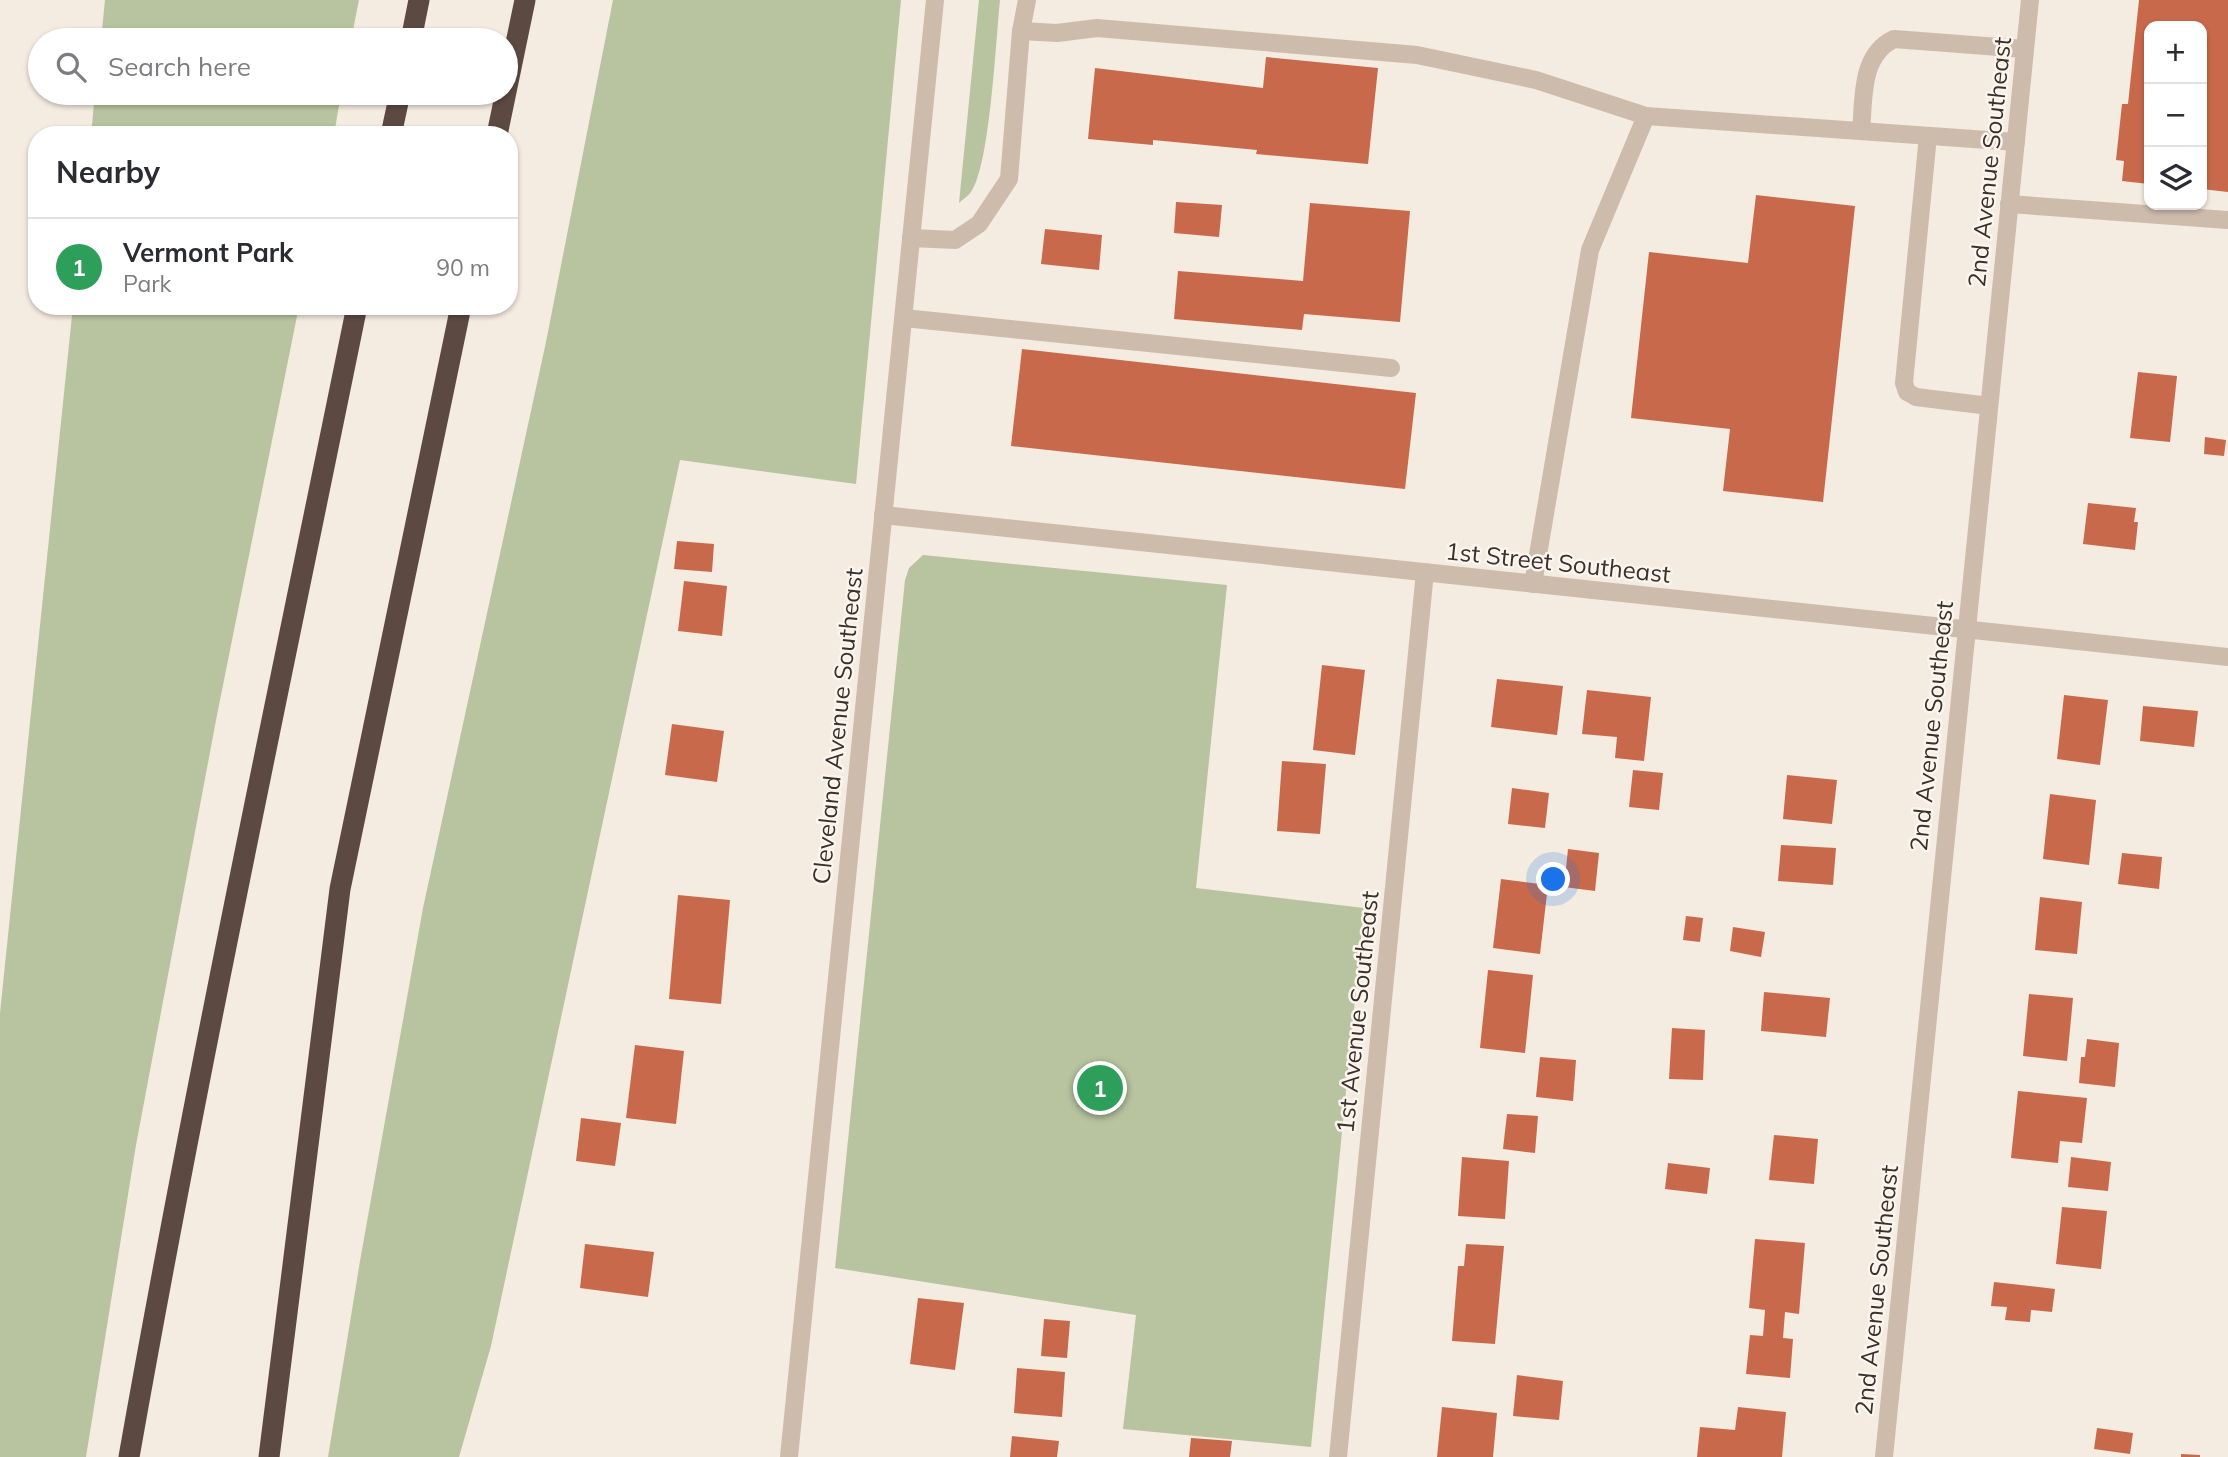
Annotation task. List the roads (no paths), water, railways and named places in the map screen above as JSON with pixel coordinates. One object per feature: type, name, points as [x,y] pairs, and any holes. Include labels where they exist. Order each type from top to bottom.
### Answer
[{"type":"highway","points":[[413,28],[419,0]]},
{"type":"highway","points":[[518,34],[525,0]]},
{"type":"highway","points":[[393,126],[397,105]]},
{"type":"highway","points":[[499,126],[503,105]]},
{"type":"highway","points":[[129,1457],[160,1279],[355,315]]},
{"type":"highway","points":[[269,1457],[340,889],[459,315]]},
{"type":"street","name":"Cleveland Avenue Southeast","points":[[789,1457],[935,0]]},
{"type":"street","points":[[911,238],[955,240],[979,224],[1009,179],[1021,31],[1027,0]]},
{"type":"street","name":"2nd Avenue Southeast","points":[[1884,1457],[2030,0]]},
{"type":"street","points":[[1021,31],[1057,33],[1097,28],[1417,55],[1536,80],[1646,116],[2016,142]]},
{"type":"street","points":[[1860,131],[1868,64],[1883,44],[1894,39],[2025,49]]},
{"type":"street","points":[[1533,584],[1590,250],[1646,116]]},
{"type":"street","points":[[1928,136],[1904,383],[1907,391],[1916,397],[1989,406]]},
{"type":"street","points":[[2010,204],[2228,220]]},
{"type":"street","points":[[904,318],[1391,368]]},
{"type":"street","name":"1st Street Southeast","points":[[883,515],[2228,657]]},
{"type":"street","name":"1st Avenue Southeast","points":[[1338,1457],[1425,572]]},
{"type":"place","name":"Vermont Park","points":[[1100,1088]]}]
